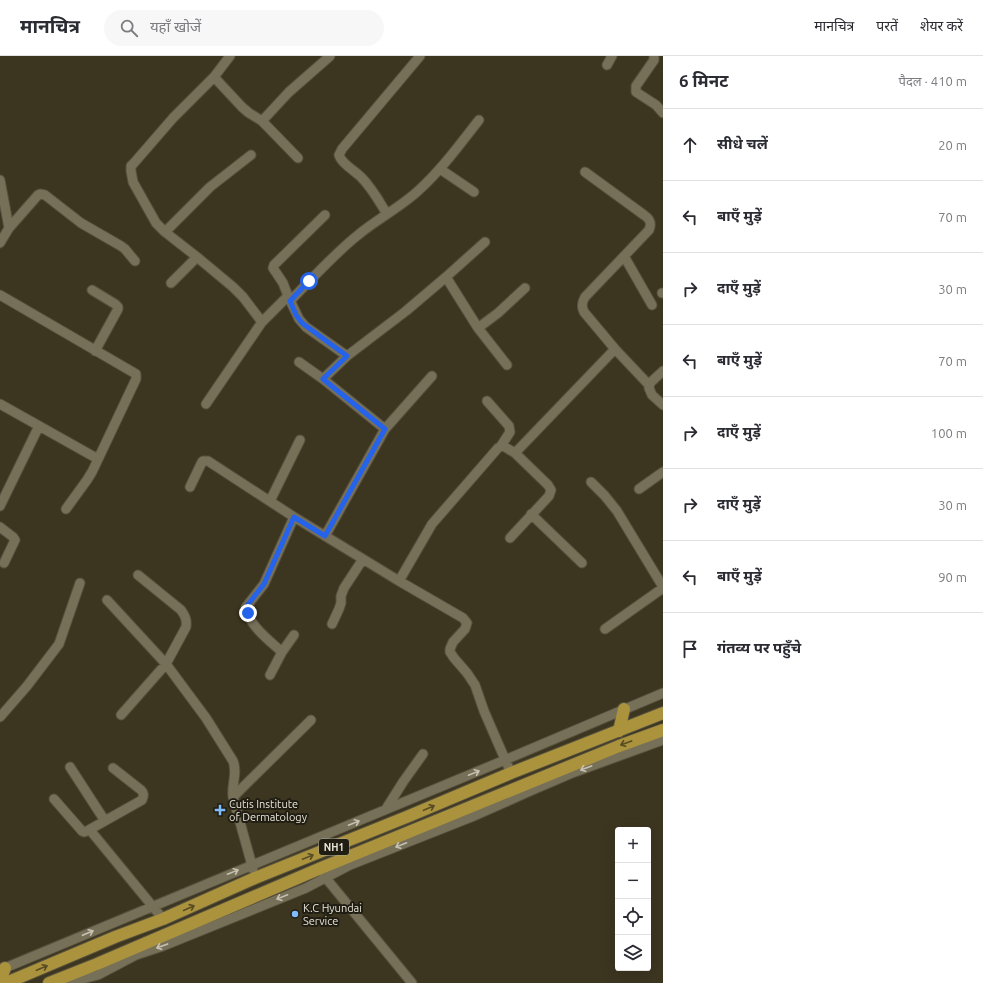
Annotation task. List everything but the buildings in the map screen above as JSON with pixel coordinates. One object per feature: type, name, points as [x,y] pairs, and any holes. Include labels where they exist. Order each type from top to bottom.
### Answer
[{"type":"highway","points":[[618,731],[624,709]]},
{"type":"highway","name":"NH1","points":[[6,983],[115,937],[163,919],[255,878],[511,773],[663,713]]},
{"type":"highway","name":"NH1","points":[[49,983],[99,974],[323,873],[612,749],[661,736]]},
{"type":"highway","points":[[0,981],[3,969]]},
{"type":"street","points":[[230,56],[214,77],[173,118],[131,166],[131,171],[133,182],[156,223],[233,287],[243,297],[262,322]]},
{"type":"street","points":[[262,121],[289,92],[330,56]]},
{"type":"street","points":[[387,214],[369,185],[342,160],[339,155],[342,149],[420,56]]},
{"type":"street","points":[[607,65],[612,56]]},
{"type":"street","points":[[654,56],[654,60],[636,86],[635,90],[656,105],[663,113]]},
{"type":"street","points":[[214,77],[242,107],[262,121],[298,158]]},
{"type":"street","points":[[206,404],[262,322],[348,243],[409,199],[440,169],[479,120]]},
{"type":"street","points":[[165,232],[210,187],[251,155]]},
{"type":"street","points":[[440,169],[474,192]]},
{"type":"street","points":[[585,172],[648,218],[651,227],[585,297],[582,308],[615,349],[649,385],[652,394],[663,405]]},
{"type":"street","points":[[0,180],[10,228]]},
{"type":"street","points":[[0,243],[10,228],[38,195],[43,194],[81,223],[121,246],[135,261]]},
{"type":"street","points":[[325,215],[273,267],[283,283],[296,315],[302,323],[347,356]]},
{"type":"street","points":[[323,379],[347,356],[406,311],[485,242]]},
{"type":"street","points":[[624,256],[652,305]]},
{"type":"street","points":[[171,284],[197,257]]},
{"type":"street","points":[[446,277],[478,328],[507,365]]},
{"type":"street","points":[[478,328],[498,313],[525,288]]},
{"type":"street","points":[[92,290],[118,307],[95,351]]},
{"type":"street","points":[[0,295],[95,351],[135,372],[137,376],[87,480],[66,509]]},
{"type":"street","points":[[514,454],[615,349]]},
{"type":"street","points":[[299,362],[323,379],[385,429]]},
{"type":"street","points":[[649,385],[663,371]]},
{"type":"street","points":[[325,536],[385,429],[432,376]]},
{"type":"street","points":[[399,581],[432,524],[500,446],[510,432],[509,426],[487,400]]},
{"type":"street","points":[[0,404],[98,458]]},
{"type":"street","points":[[0,506],[39,426]]},
{"type":"street","points":[[270,501],[300,440]]},
{"type":"street","points":[[500,446],[505,447],[514,454],[550,488],[549,496],[510,538]]},
{"type":"street","points":[[190,487],[202,462],[208,461],[294,517],[463,618],[466,621],[467,626],[453,642],[450,652],[475,685],[484,711],[511,773]]},
{"type":"street","points":[[639,489],[663,472]]},
{"type":"street","points":[[590,482],[605,496],[617,511],[662,584],[605,629]]},
{"type":"street","points":[[531,514],[582,563]]},
{"type":"street","points":[[282,652],[256,628],[246,607],[264,584],[294,517]]},
{"type":"street","points":[[0,527],[15,540],[4,563]]},
{"type":"street","points":[[332,624],[341,603],[341,596],[344,588],[363,559]]},
{"type":"street","points":[[121,715],[166,664],[186,627],[187,622],[186,617],[181,610],[138,575]]},
{"type":"street","points":[[0,717],[27,686],[59,644],[80,583]]},
{"type":"street","points":[[107,600],[166,664],[206,718],[233,760],[235,766],[232,791],[233,797],[255,878]]},
{"type":"street","points":[[270,675],[282,652],[294,635]]},
{"type":"street","points":[[3,969],[505,760],[663,692]]},
{"type":"street","points":[[233,797],[311,720]]},
{"type":"street","points":[[386,809],[423,754]]},
{"type":"street","points":[[70,767],[105,821]]},
{"type":"street","points":[[54,799],[82,831],[84,832],[90,830],[142,800],[144,796],[143,792],[113,768]]},
{"type":"street","points":[[90,830],[163,919]]},
{"type":"street","points":[[323,873],[412,983]]},
{"type":"street","points":[[66,983],[99,974]]},
{"type":"place","name":"Cutis Institute of Dermatology","points":[[220,810]]},
{"type":"place","name":"K.C Hyundai Service","points":[[295,914]]},
{"type":"route","points":[[248,613],[246,607],[264,584],[294,517],[325,536],[385,429],[323,379],[347,356],[306,327],[296,315],[290,301],[309,281]]}]
